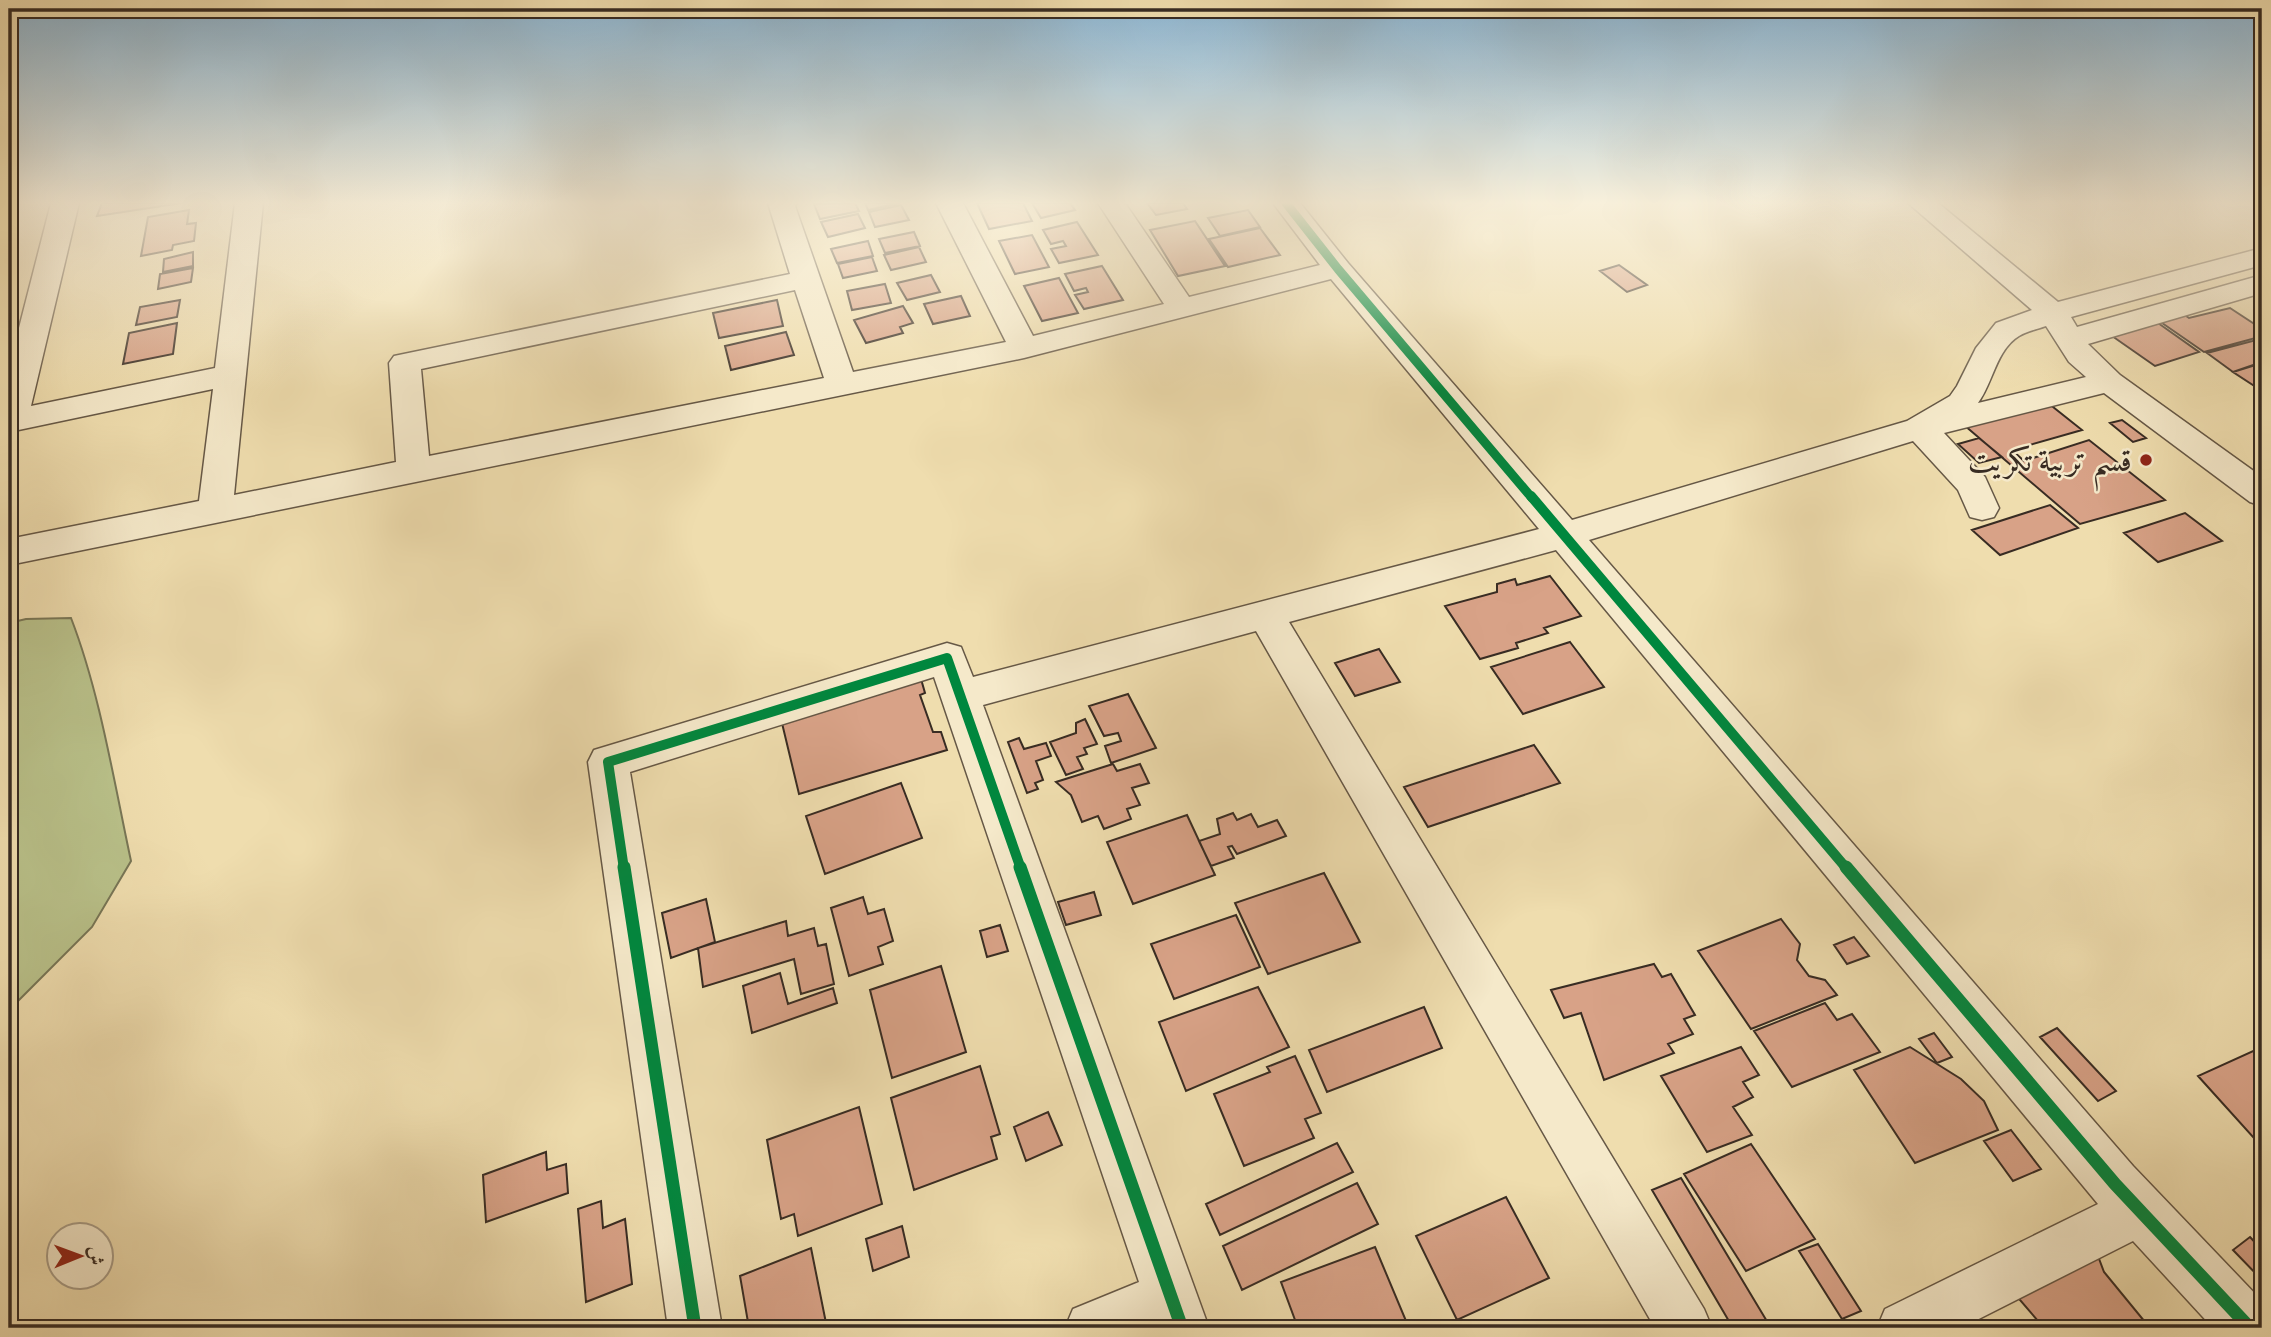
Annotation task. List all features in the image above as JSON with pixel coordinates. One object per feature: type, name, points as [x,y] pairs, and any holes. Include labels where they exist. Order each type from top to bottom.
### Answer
[{"type":"street","points":[[49,265],[10,420],[231,375]]},
{"type":"street","points":[[215,511],[242,265]]},
{"type":"street","points":[[801,265],[842,385]]},
{"type":"street","points":[[981,265],[1024,348]]},
{"type":"street","points":[[1153,265],[1182,309]]},
{"type":"street","points":[[1335,265],[2115,1184],[2250,1328]]},
{"type":"street","points":[[1993,265],[2062,326],[2080,355],[2109,382],[2262,494]]},
{"type":"street","points":[[2062,326],[2235,265]]},
{"type":"street","points":[[9,552],[1024,348],[1338,269]]},
{"type":"street","points":[[414,472],[405,363],[806,279]]},
{"type":"street","points":[[1919,427],[1961,403],[1972,389],[1991,348],[2007,330],[2062,326],[2258,290]]},
{"type":"street","points":[[960,696],[1565,535],[1919,427],[2109,382]]},
{"type":"street","points":[[1919,427],[1973,485],[1982,508]]},
{"type":"street","points":[[1265,614],[1685,1328]]},
{"type":"street","points":[[695,1328],[608,762],[947,658],[1176,1312],[1092,1328]]},
{"type":"street","points":[[1905,1328],[2141,1210]]},
{"type":"green space","points":[[71,618],[98,707],[131,861],[92,927],[9,1010],[9,623],[26,619]]},
{"type":"building","points":[[164,265],[193,265],[193,266],[163,272]]},
{"type":"building","points":[[838,265],[875,265],[877,271],[843,278]]},
{"type":"building","points":[[889,265],[911,265],[891,270]]},
{"type":"building","points":[[1011,265],[1049,267],[1015,274]]},
{"type":"building","points":[[1172,265],[1225,266],[1178,276]]},
{"type":"building","points":[[1620,265],[1647,285],[1627,292],[1600,271]]},
{"type":"building","points":[[1102,266],[1123,300],[1084,309],[1075,295],[1088,292],[1086,288],[1074,291],[1065,274]]},
{"type":"building","points":[[193,268],[191,282],[158,289],[160,274]]},
{"type":"building","points":[[931,275],[940,292],[907,300],[897,283]]},
{"type":"building","points":[[1059,278],[1078,313],[1042,321],[1024,286]]},
{"type":"building","points":[[885,284],[891,303],[852,310],[847,291]]},
{"type":"building","points":[[961,296],[970,316],[933,324],[924,304]]},
{"type":"building","points":[[180,300],[177,317],[136,325],[140,307]]},
{"type":"building","points":[[777,300],[783,326],[719,338],[713,313]]},
{"type":"building","points":[[903,306],[913,323],[900,327],[903,333],[866,343],[854,320]]},
{"type":"building","points":[[2230,308],[2262,329],[2262,339],[2259,337],[2204,352],[2152,316],[2182,313],[2189,318]]},
{"type":"building","points":[[177,323],[173,354],[123,364],[129,333]]},
{"type":"building","points":[[2158,323],[2199,352],[2155,366],[2112,336]]},
{"type":"building","points":[[786,332],[794,355],[731,370],[725,346]]},
{"type":"building","points":[[2260,339],[2262,362],[2233,372],[2207,353]]},
{"type":"building","points":[[2262,363],[2262,391],[2233,372]]},
{"type":"building","points":[[2048,403],[2082,430],[2012,450],[2024,461],[2089,440],[2165,500],[2080,524],[1964,425]]},
{"type":"building","points":[[2122,420],[2146,438],[2133,442],[2110,423]]},
{"type":"building","points":[[1979,438],[2002,457],[1979,463],[1958,444]]},
{"type":"building","points":[[2050,505],[2078,528],[2000,555],[1972,530]]},
{"type":"building","points":[[2185,513],[2222,541],[2158,562],[2124,533]]},
{"type":"building","points":[[1550,576],[1581,616],[1544,628],[1548,633],[1516,643],[1518,648],[1480,659],[1445,606],[1497,592],[1497,584],[1515,579],[1517,585]]},
{"type":"building","points":[[1570,642],[1604,687],[1523,714],[1491,667]]},
{"type":"building","points":[[1379,649],[1400,682],[1355,696],[1335,663]]},
{"type":"building","points":[[921,679],[925,693],[920,695],[933,732],[941,732],[947,750],[799,794],[781,719]]},
{"type":"building","points":[[1128,694],[1156,748],[1111,763],[1105,746],[1121,741],[1118,733],[1104,736],[1089,706]]},
{"type":"building","points":[[1085,719],[1097,744],[1084,748],[1087,754],[1077,757],[1083,769],[1066,775],[1050,742],[1076,733],[1076,723]]},
{"type":"building","points":[[1019,738],[1024,749],[1046,743],[1051,756],[1036,761],[1043,780],[1035,783],[1038,789],[1027,793],[1008,742]]},
{"type":"building","points":[[1534,745],[1560,783],[1428,827],[1404,787]]},
{"type":"building","points":[[1113,764],[1117,771],[1140,764],[1149,783],[1132,788],[1140,805],[1127,809],[1131,819],[1104,829],[1098,816],[1082,822],[1071,795],[1056,782]]},
{"type":"building","points":[[901,783],[922,838],[825,874],[806,816]]},
{"type":"building","points":[[1233,813],[1237,820],[1251,814],[1258,827],[1277,820],[1286,836],[1237,854],[1232,846],[1228,847],[1234,858],[1211,866],[1199,841],[1220,834],[1217,819]]},
{"type":"building","points":[[1187,815],[1215,875],[1133,904],[1107,842]]},
{"type":"building","points":[[1324,873],[1360,942],[1268,974],[1235,903]]},
{"type":"building","points":[[1094,892],[1101,915],[1066,925],[1058,902]]},
{"type":"building","points":[[863,897],[868,914],[884,909],[893,941],[878,947],[883,964],[849,976],[831,908]]},
{"type":"building","points":[[706,899],[715,942],[671,958],[662,913]]},
{"type":"building","points":[[1236,915],[1260,967],[1174,999],[1151,944]]},
{"type":"building","points":[[1781,919],[1800,944],[1797,960],[1809,976],[1825,980],[1837,995],[1751,1029],[1698,951]]},
{"type":"building","points":[[786,921],[788,936],[814,928],[818,946],[826,944],[834,984],[801,994],[794,959],[703,987],[698,948]]},
{"type":"building","points":[[1000,925],[1008,951],[987,957],[980,931]]},
{"type":"building","points":[[1854,937],[1869,956],[1847,964],[1834,945]]},
{"type":"building","points":[[1654,964],[1662,977],[1671,974],[1695,1015],[1684,1019],[1693,1034],[1668,1044],[1674,1053],[1604,1080],[1581,1013],[1564,1018],[1551,990]]},
{"type":"building","points":[[941,966],[966,1052],[892,1078],[870,990]]},
{"type":"building","points":[[780,973],[788,1004],[833,988],[837,1003],[752,1033],[743,986]]},
{"type":"building","points":[[1258,987],[1289,1047],[1186,1091],[1159,1022]]},
{"type":"building","points":[[1825,1003],[1837,1020],[1852,1014],[1880,1052],[1792,1087],[1754,1031]]},
{"type":"building","points":[[1424,1007],[1442,1048],[1327,1092],[1309,1050]]},
{"type":"building","points":[[2057,1028],[2116,1091],[2098,1101],[2040,1037]]},
{"type":"building","points":[[1934,1033],[1952,1057],[1937,1063],[1919,1039]]},
{"type":"building","points":[[1741,1047],[1759,1075],[1743,1082],[1753,1097],[1733,1107],[1752,1135],[1707,1152],[1661,1076]]},
{"type":"building","points":[[1910,1047],[1961,1079],[1984,1101],[1998,1130],[1915,1163],[1854,1070]]},
{"type":"building","points":[[2262,1047],[2262,1147],[2198,1076]]},
{"type":"building","points":[[1295,1056],[1321,1113],[1305,1119],[1314,1138],[1244,1166],[1214,1094],[1270,1072],[1267,1067]]},
{"type":"building","points":[[980,1066],[1000,1134],[991,1137],[997,1159],[914,1190],[891,1098]]},
{"type":"building","points":[[859,1107],[882,1204],[798,1236],[794,1214],[781,1219],[767,1140]]},
{"type":"building","points":[[1048,1112],[1062,1145],[1026,1161],[1014,1127]]},
{"type":"building","points":[[2011,1130],[2041,1169],[2013,1181],[1984,1141]]},
{"type":"building","points":[[1337,1143],[1353,1172],[1220,1235],[1206,1204]]},
{"type":"building","points":[[1751,1144],[1815,1239],[1746,1271],[1684,1174]]},
{"type":"building","points":[[546,1152],[547,1170],[566,1164],[568,1193],[486,1222],[483,1175]]},
{"type":"building","points":[[1681,1178],[1768,1323],[1756,1328],[1733,1328],[1652,1190]]},
{"type":"building","points":[[1357,1183],[1378,1224],[1242,1290],[1223,1246]]},
{"type":"building","points":[[1506,1197],[1549,1278],[1457,1320],[1416,1236]]},
{"type":"building","points":[[601,1201],[603,1228],[625,1219],[632,1284],[586,1302],[578,1209]]},
{"type":"building","points":[[902,1226],[909,1257],[873,1271],[866,1239]]},
{"type":"building","points":[[2250,1237],[2262,1250],[2262,1280],[2233,1250]]},
{"type":"building","points":[[2092,1240],[2104,1272],[2150,1328],[2044,1328],[2008,1286]]},
{"type":"building","points":[[1818,1244],[1861,1311],[1842,1319],[1799,1251]]},
{"type":"building","points":[[1375,1247],[1409,1328],[1298,1328],[1281,1282]]},
{"type":"building","points":[[811,1248],[827,1328],[749,1328],[740,1276]]},
{"type":"cycle path","points":[[1335,265],[2115,1184],[2250,1328]]},
{"type":"cycle path","points":[[695,1328],[608,762],[947,658],[1182,1328]]},
{"type":"place","name":"قسم تربية تكريت","points":[[2146,460]]}]
